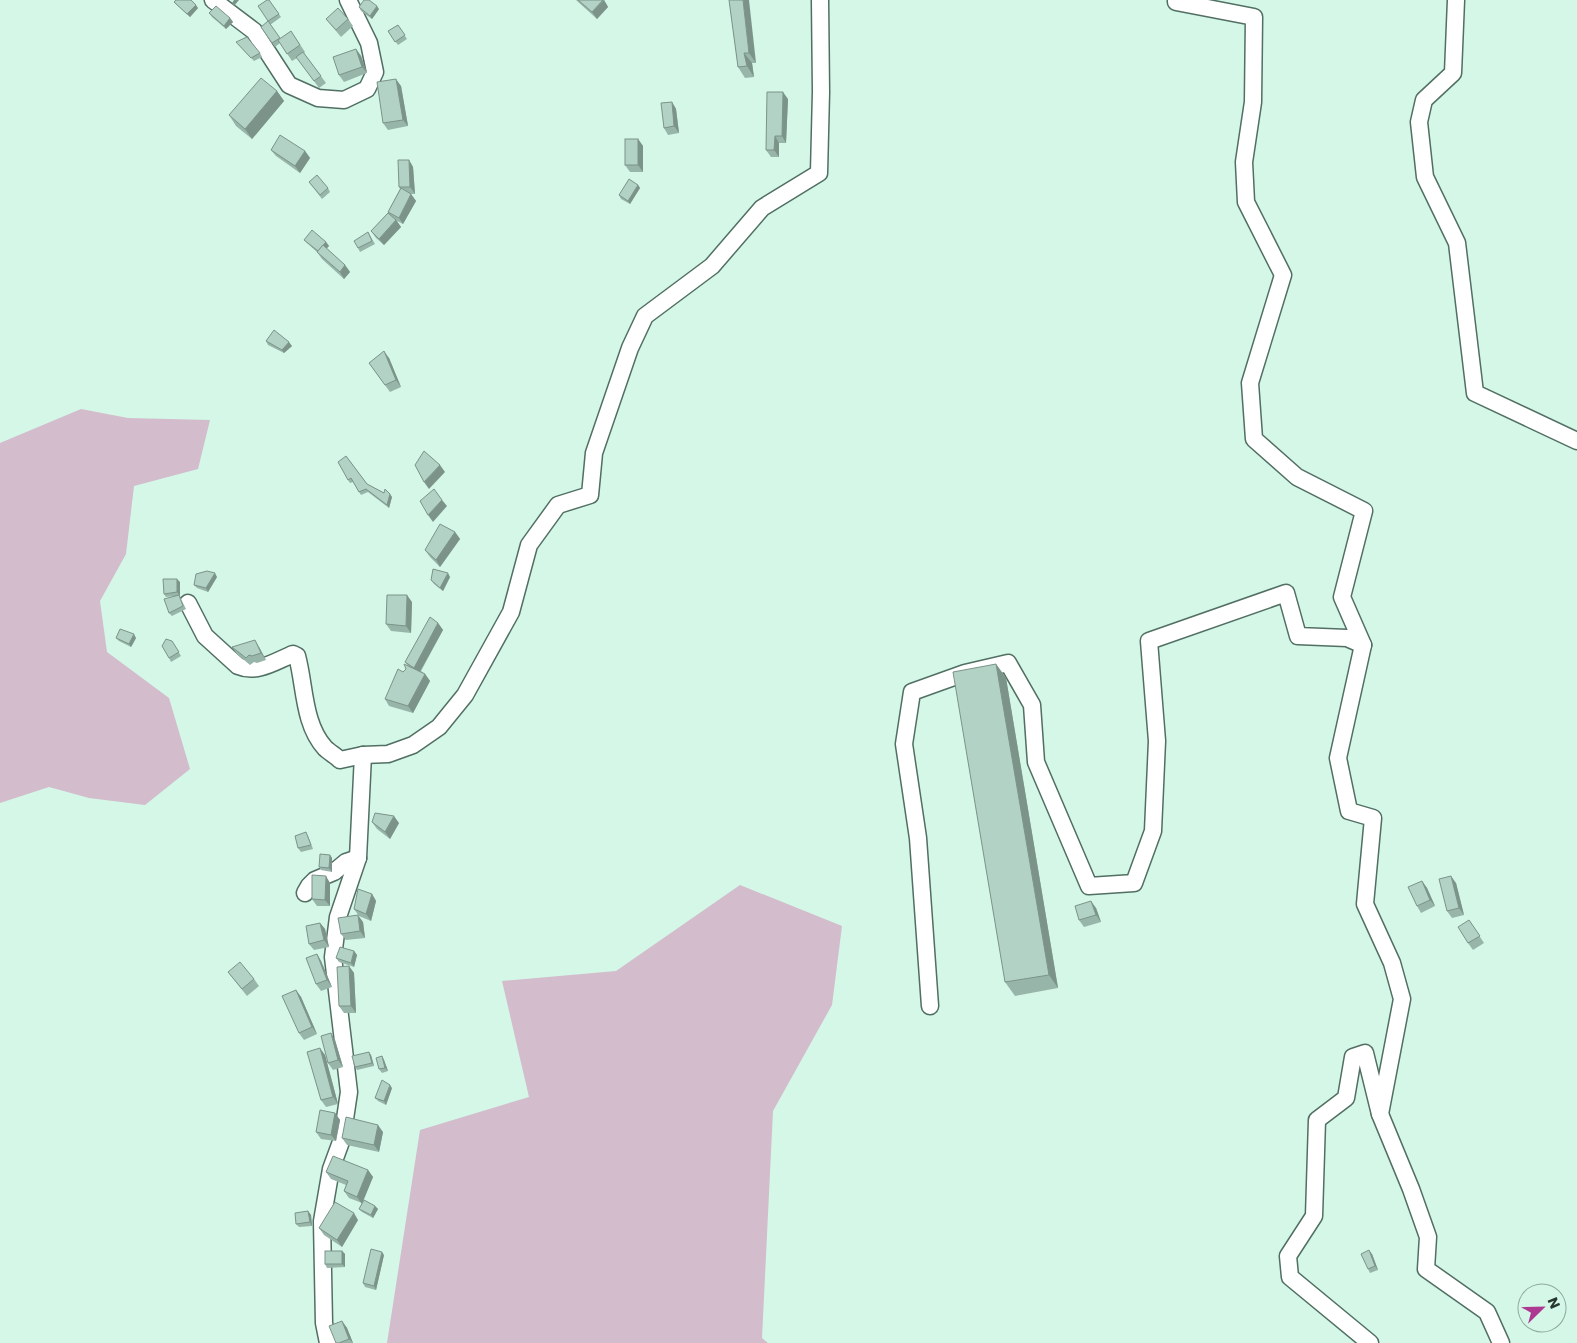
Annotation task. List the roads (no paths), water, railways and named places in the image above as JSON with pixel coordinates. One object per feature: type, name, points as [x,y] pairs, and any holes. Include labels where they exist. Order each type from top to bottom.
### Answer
[{"type":"street","points":[[212,0],[254,32],[289,85],[318,98],[344,100],[367,88],[375,72],[369,43],[348,0]]},
{"type":"street","points":[[188,603],[205,636],[238,666],[259,668],[293,654],[297,656],[307,710],[315,731],[324,747],[340,760],[388,754],[413,744],[439,726],[465,695],[511,612],[529,545],[558,505],[590,496],[594,454],[630,348],[645,316],[712,266],[762,208],[819,173],[821,92],[820,0]]},
{"type":"street","points":[[1176,0],[1176,2],[1254,17],[1253,102],[1244,162],[1246,202],[1283,275],[1250,384],[1254,440],[1298,477],[1364,511],[1342,597],[1363,645],[1338,758],[1349,811],[1373,818],[1365,904],[1392,962],[1402,999],[1380,1114]]},
{"type":"street","points":[[1456,0],[1453,73],[1424,100],[1419,122],[1424,177],[1457,243],[1475,393],[1577,441]]},
{"type":"street","points":[[930,1006],[918,838],[904,744],[912,692],[965,673],[1008,663],[1032,705],[1036,762],[1089,886],[1134,883],[1153,831],[1156,741],[1149,641],[1286,593],[1298,636],[1346,638],[1363,645]]},
{"type":"street","points":[[328,1343],[324,1323],[322,1221],[331,1170],[342,1139],[349,1092],[333,957],[338,917],[358,858],[363,756]]},
{"type":"street","points":[[305,893],[308,886],[315,880],[334,872],[346,862],[358,858]]},
{"type":"street","points":[[1370,1343],[1290,1277],[1288,1256],[1314,1216],[1317,1120],[1346,1098],[1353,1057],[1365,1053],[1380,1114],[1411,1188],[1428,1237],[1426,1269],[1487,1312],[1502,1343]]}]
